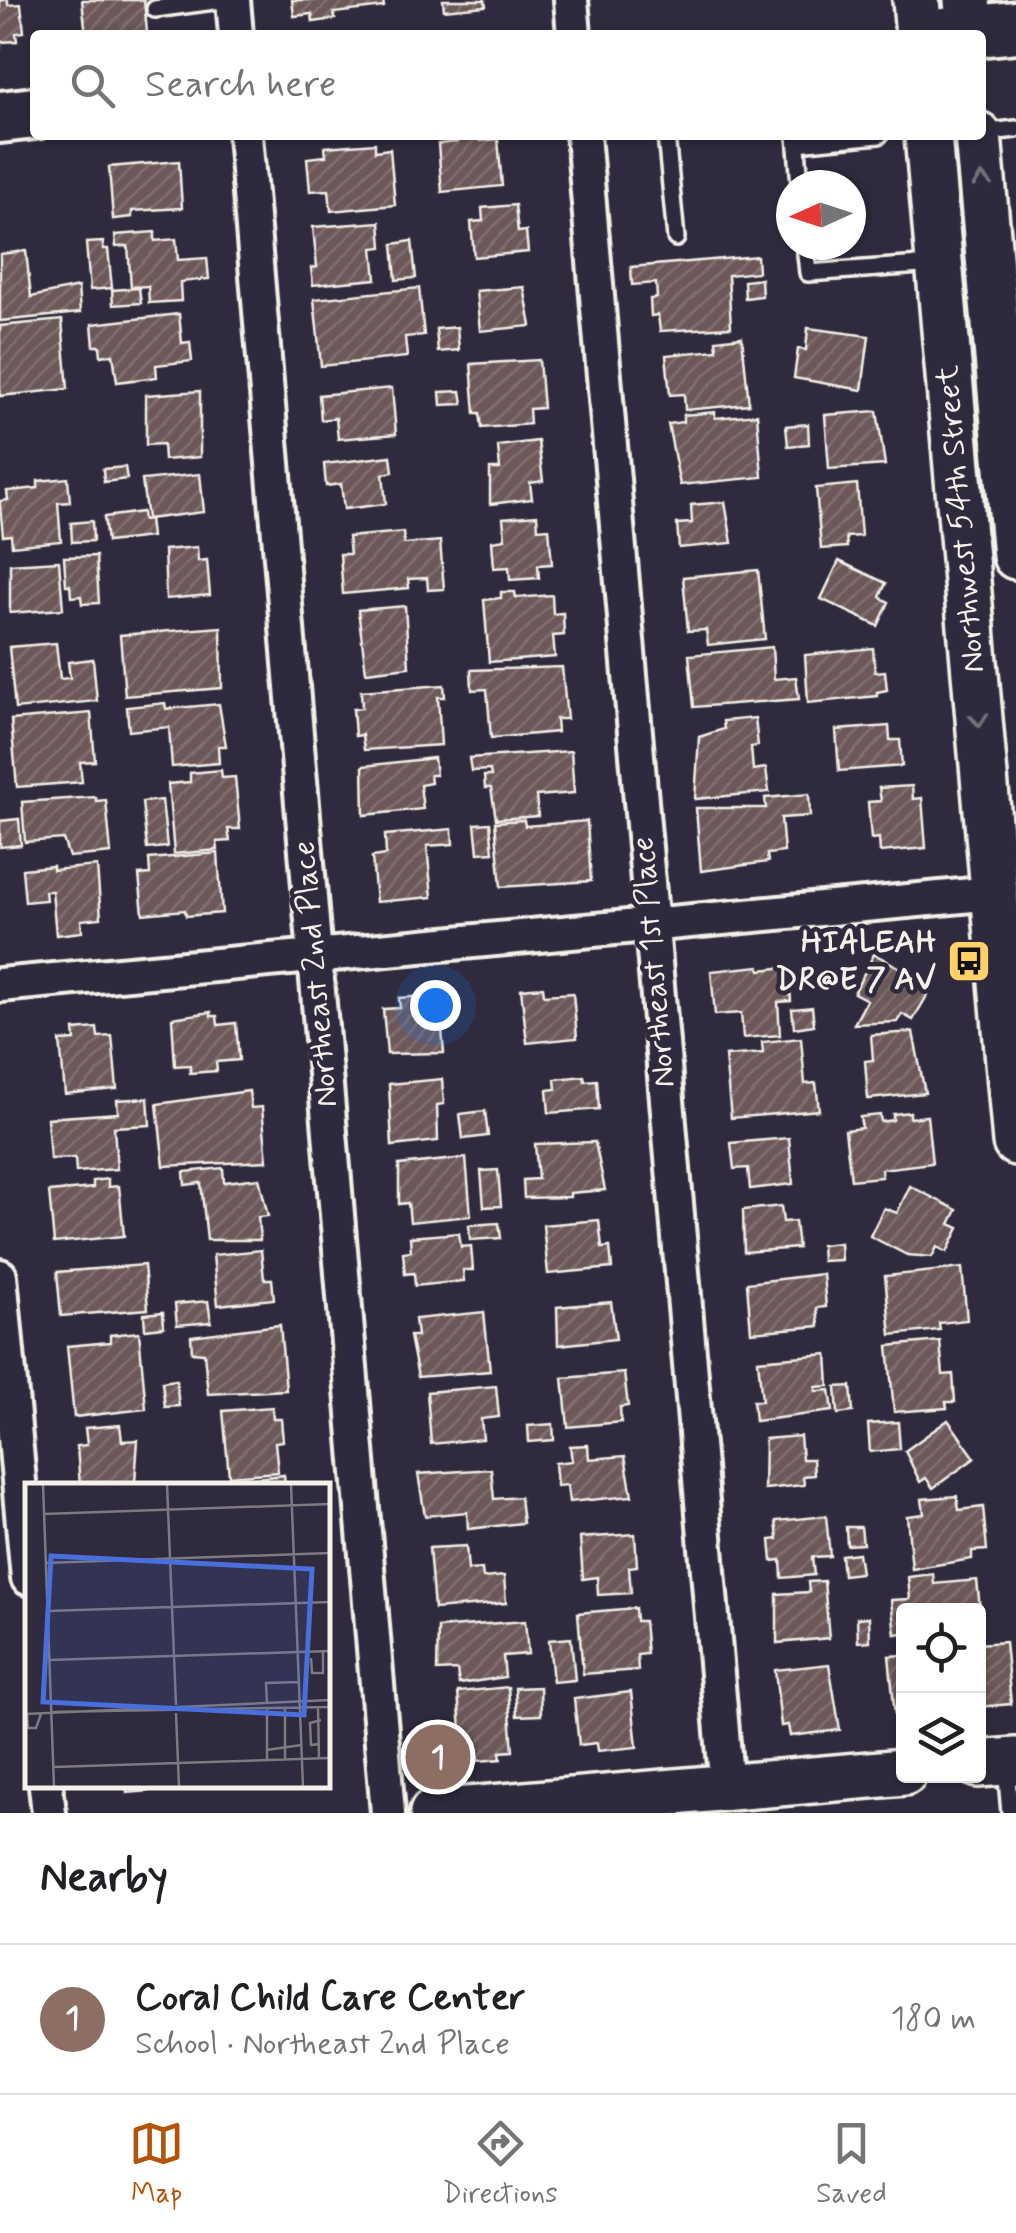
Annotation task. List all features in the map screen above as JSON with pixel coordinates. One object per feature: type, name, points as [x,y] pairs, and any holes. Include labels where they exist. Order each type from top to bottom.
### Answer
[{"type":"main road","points":[[916,0],[919,30]]},
{"type":"main road","points":[[0,116],[30,114]]},
{"type":"main road","name":"Northwest 54th Street","points":[[928,140],[1016,1142]]},
{"type":"main road","name":"Northwest 54th Street","points":[[981,140],[996,255],[1016,556]]},
{"type":"main road","points":[[994,893],[1016,940]]},
{"type":"main road","points":[[433,1813],[896,1773]]},
{"type":"street","points":[[233,0],[236,30]]},
{"type":"street","points":[[571,0],[574,30]]},
{"type":"street","name":"Northeast 2nd Place","points":[[245,140],[388,1813]]},
{"type":"street","name":"Northeast 1st Place","points":[[583,140],[727,1789]]},
{"type":"street","points":[[0,985],[994,893]]},
{"type":"street","points":[[0,1276],[25,1546]]},
{"type":"street","points":[[46,1788],[49,1813]]},
{"type":"lane","points":[[155,9],[221,0]]},
{"type":"lane","points":[[986,133],[1016,129]]},
{"type":"lane","points":[[666,140],[676,238]]},
{"type":"lane","points":[[796,140],[799,170]]},
{"type":"lane","points":[[807,260],[808,273],[939,263]]},
{"type":"lane","points":[[1000,1762],[1010,1813]]},
{"type":"building","points":[[0,0],[8,0],[8,5],[21,4],[24,32],[16,33],[17,41],[1,42],[0,51]]},
{"type":"building","points":[[82,0],[144,0],[147,30],[85,30]]},
{"type":"building","points":[[292,0],[383,0],[384,7],[334,13],[335,19],[313,22],[312,14],[294,16]]},
{"type":"building","points":[[443,0],[485,0],[486,6],[444,10]]},
{"type":"building","points":[[498,140],[502,186],[442,192],[438,144]]},
{"type":"building","points":[[375,143],[375,151],[390,149],[395,205],[331,211],[329,190],[310,191],[307,158],[326,156],[325,147]]},
{"type":"building","points":[[179,161],[182,208],[132,211],[132,217],[113,219],[109,167]]},
{"type":"building","points":[[515,205],[518,232],[526,231],[528,252],[474,257],[471,222],[483,221],[482,208]]},
{"type":"building","points":[[380,222],[382,247],[373,248],[376,279],[313,285],[311,268],[317,267],[313,227]]},
{"type":"building","points":[[155,232],[155,241],[176,239],[178,260],[207,258],[209,279],[180,282],[181,301],[149,303],[148,286],[131,287],[128,246],[116,247],[115,235]]},
{"type":"building","points":[[412,241],[416,278],[396,280],[393,244]]},
{"type":"building","points":[[103,242],[103,249],[108,249],[112,288],[90,290],[86,243]]},
{"type":"building","points":[[26,251],[31,297],[78,287],[80,313],[0,321],[0,254]]},
{"type":"building","points":[[757,256],[758,272],[728,275],[731,327],[660,331],[658,315],[651,316],[650,299],[657,298],[656,283],[632,285],[631,267]]},
{"type":"building","points":[[761,279],[762,296],[745,298],[744,281]]},
{"type":"building","points":[[524,287],[531,326],[480,331],[476,291]]},
{"type":"building","points":[[139,288],[141,303],[113,305],[112,290]]},
{"type":"building","points":[[419,288],[424,335],[405,337],[407,357],[321,366],[314,299]]},
{"type":"building","points":[[179,314],[182,343],[190,342],[192,361],[156,365],[157,377],[117,382],[113,354],[101,356],[100,346],[94,346],[92,324]]},
{"type":"building","points":[[62,320],[68,389],[0,396],[0,326]]},
{"type":"building","points":[[457,327],[459,350],[438,352],[436,329]]},
{"type":"building","points":[[808,328],[869,336],[862,390],[794,378],[798,349],[806,350]]},
{"type":"building","points":[[742,337],[749,404],[685,410],[684,394],[670,395],[666,355],[717,350],[716,340]]},
{"type":"building","points":[[539,360],[543,408],[529,409],[530,424],[482,428],[480,413],[475,413],[471,364]]},
{"type":"building","points":[[392,388],[396,434],[338,439],[336,418],[321,420],[319,395]]},
{"type":"building","points":[[200,391],[200,457],[164,460],[163,444],[146,445],[146,395]]},
{"type":"building","points":[[461,391],[463,404],[441,405],[440,392]]},
{"type":"building","points":[[877,411],[885,465],[829,469],[825,415]]},
{"type":"building","points":[[715,412],[715,418],[757,414],[762,477],[680,485],[668,424],[683,422],[683,415]]},
{"type":"building","points":[[808,424],[809,444],[788,446],[786,426]]},
{"type":"building","points":[[538,441],[543,481],[530,483],[532,499],[490,504],[490,469],[500,469],[498,446]]},
{"type":"building","points":[[391,456],[393,472],[383,474],[386,504],[344,509],[341,484],[326,486],[324,464]]},
{"type":"building","points":[[125,467],[127,479],[104,482],[103,469]]},
{"type":"building","points":[[200,474],[204,512],[147,519],[142,480]]},
{"type":"building","points":[[68,478],[70,502],[58,503],[61,541],[12,546],[11,535],[3,536],[0,506],[0,501],[8,500],[7,491],[38,488],[38,481]]},
{"type":"building","points":[[857,484],[861,536],[846,537],[847,547],[821,549],[816,488]]},
{"type":"building","points":[[725,502],[732,543],[679,548],[677,524],[692,523],[691,505]]},
{"type":"building","points":[[142,512],[143,520],[149,519],[151,537],[107,542],[104,517]]},
{"type":"building","points":[[537,515],[538,529],[549,528],[552,564],[538,565],[539,578],[510,580],[509,567],[494,568],[492,541],[505,539],[503,518]]},
{"type":"building","points":[[92,521],[93,541],[72,542],[71,523]]},
{"type":"building","points":[[403,532],[404,544],[440,541],[444,589],[428,590],[427,578],[408,579],[409,588],[343,594],[340,554],[350,554],[348,537]]},
{"type":"building","points":[[197,547],[198,561],[207,560],[210,595],[166,599],[164,550]]},
{"type":"building","points":[[96,556],[99,603],[82,604],[81,596],[71,597],[70,585],[66,585],[64,557]]},
{"type":"building","points":[[59,561],[63,609],[10,613],[10,564]]},
{"type":"building","points":[[839,561],[886,583],[880,597],[889,602],[878,626],[821,599]]},
{"type":"building","points":[[758,570],[765,639],[708,645],[706,630],[688,631],[683,577]]},
{"type":"building","points":[[501,592],[515,592],[516,598],[552,595],[553,614],[563,613],[564,635],[553,636],[555,657],[489,662],[484,600],[501,598]]},
{"type":"building","points":[[405,606],[409,667],[366,672],[358,610]]},
{"type":"building","points":[[221,627],[222,688],[125,696],[120,635]]},
{"type":"building","points":[[56,643],[60,679],[70,678],[68,662],[93,659],[97,701],[15,709],[9,647]]},
{"type":"building","points":[[772,647],[774,679],[796,677],[799,699],[694,707],[689,655]]},
{"type":"building","points":[[873,648],[875,672],[885,671],[887,690],[877,692],[877,696],[808,703],[805,655]]},
{"type":"building","points":[[562,667],[567,719],[556,719],[557,732],[491,738],[487,689],[472,690],[471,670]]},
{"type":"building","points":[[444,685],[445,697],[438,697],[441,745],[364,750],[362,735],[355,736],[353,709],[362,708],[361,691]]},
{"type":"building","points":[[165,703],[166,709],[219,704],[226,746],[218,746],[219,763],[172,767],[169,727],[129,731],[127,707]]},
{"type":"building","points":[[91,713],[95,761],[80,762],[82,782],[17,787],[11,720]]},
{"type":"building","points":[[755,718],[758,746],[751,747],[753,770],[766,768],[769,792],[695,799],[699,737],[724,729],[723,721]]},
{"type":"building","points":[[889,726],[890,740],[900,740],[902,766],[839,771],[836,730]]},
{"type":"building","points":[[571,751],[574,793],[536,796],[538,816],[496,819],[491,788],[485,788],[484,776],[491,776],[490,770],[471,771],[469,758]]},
{"type":"building","points":[[434,758],[436,775],[430,775],[431,783],[420,785],[423,809],[364,815],[363,766]]},
{"type":"building","points":[[221,770],[222,778],[235,777],[240,829],[228,829],[230,841],[217,842],[218,850],[174,854],[168,784],[190,782],[190,773]]},
{"type":"building","points":[[912,786],[913,799],[922,798],[926,848],[880,852],[879,838],[871,839],[868,802],[881,801],[879,788]]},
{"type":"building","points":[[809,794],[810,816],[781,818],[784,852],[767,854],[768,862],[701,871],[696,808],[766,808],[765,798]]},
{"type":"building","points":[[96,797],[96,801],[106,800],[111,853],[69,857],[63,839],[25,842],[22,802]]},
{"type":"building","points":[[162,800],[167,847],[147,849],[142,802]]},
{"type":"building","points":[[19,819],[21,845],[0,847],[0,821]]},
{"type":"building","points":[[524,820],[525,826],[587,821],[591,881],[501,887],[495,822]]},
{"type":"building","points":[[490,823],[493,852],[478,853],[475,824]]},
{"type":"building","points":[[452,829],[453,844],[427,846],[432,897],[376,902],[372,857],[386,855],[385,835]]},
{"type":"building","points":[[218,853],[222,913],[186,916],[185,910],[143,914],[139,875],[150,874],[149,859]]},
{"type":"building","points":[[53,866],[53,870],[97,866],[101,918],[81,920],[82,932],[56,935],[52,891],[45,891],[46,900],[25,902],[22,869]]},
{"type":"building","points":[[874,954],[933,985],[913,1020],[902,1014],[897,1022],[854,1024],[867,1000],[854,993]]},
{"type":"building","points":[[759,966],[760,970],[788,967],[791,1001],[778,1002],[780,1035],[743,1038],[741,1013],[715,1015],[711,971]]},
{"type":"building","points":[[543,987],[544,995],[573,993],[577,1038],[527,1043],[521,989]]},
{"type":"building","points":[[439,995],[444,1053],[387,1054],[383,1009],[400,1008],[399,998]]},
{"type":"building","points":[[812,1007],[814,1025],[794,1028],[792,1009]]},
{"type":"building","points":[[211,1012],[211,1016],[217,1016],[218,1025],[236,1023],[239,1060],[216,1062],[217,1071],[190,1073],[190,1065],[175,1066],[172,1018]]},
{"type":"building","points":[[97,1028],[98,1037],[112,1036],[117,1089],[65,1094],[60,1041],[75,1040],[74,1030]]},
{"type":"building","points":[[913,1032],[925,1093],[868,1099],[865,1061],[873,1060],[871,1035]]},
{"type":"building","points":[[801,1038],[805,1084],[816,1083],[819,1110],[731,1118],[725,1056],[763,1053],[762,1042]]},
{"type":"building","points":[[584,1076],[585,1081],[597,1080],[599,1109],[549,1113],[547,1090],[556,1089],[555,1079]]},
{"type":"building","points":[[442,1079],[444,1104],[437,1105],[438,1141],[392,1146],[389,1084]]},
{"type":"building","points":[[249,1091],[251,1108],[262,1107],[267,1161],[164,1166],[157,1104]]},
{"type":"building","points":[[148,1098],[150,1125],[114,1127],[117,1169],[76,1172],[75,1158],[50,1159],[47,1118],[118,1113],[117,1100]]},
{"type":"building","points":[[485,1111],[488,1136],[463,1139],[460,1114]]},
{"type":"building","points":[[910,1112],[910,1118],[927,1116],[932,1163],[881,1169],[882,1177],[851,1180],[845,1130],[862,1128],[860,1117],[880,1115],[881,1122],[893,1120],[893,1114]]},
{"type":"building","points":[[789,1138],[793,1184],[750,1189],[748,1168],[734,1169],[731,1143]]},
{"type":"building","points":[[595,1142],[605,1190],[570,1193],[570,1197],[524,1198],[523,1180],[538,1179],[535,1144]]},
{"type":"building","points":[[466,1158],[471,1216],[410,1222],[408,1203],[399,1204],[399,1165]]},
{"type":"building","points":[[223,1168],[224,1182],[259,1178],[268,1216],[258,1217],[260,1240],[207,1240],[201,1183],[185,1185],[184,1172]]},
{"type":"building","points":[[498,1170],[501,1206],[484,1207],[481,1171]]},
{"type":"building","points":[[108,1179],[108,1187],[119,1186],[124,1236],[54,1243],[49,1192],[93,1188],[93,1181]]},
{"type":"building","points":[[910,1186],[957,1210],[950,1224],[959,1228],[947,1252],[937,1247],[932,1257],[907,1255],[870,1236],[884,1208],[897,1213]]},
{"type":"building","points":[[781,1206],[783,1222],[795,1221],[798,1248],[744,1252],[743,1210]]},
{"type":"building","points":[[599,1220],[602,1248],[610,1247],[612,1268],[548,1274],[543,1225]]},
{"type":"building","points":[[499,1223],[501,1238],[470,1240],[469,1225]]},
{"type":"building","points":[[459,1233],[461,1247],[471,1246],[473,1270],[463,1270],[464,1281],[415,1286],[414,1273],[405,1274],[403,1252],[411,1251],[410,1237]]},
{"type":"building","points":[[840,1243],[841,1260],[822,1261],[821,1245]]},
{"type":"building","points":[[261,1250],[264,1279],[272,1279],[274,1299],[218,1305],[213,1255]]},
{"type":"building","points":[[144,1265],[148,1309],[61,1316],[57,1272]]},
{"type":"building","points":[[962,1268],[967,1320],[939,1323],[940,1330],[891,1335],[885,1276]]},
{"type":"building","points":[[823,1274],[826,1307],[817,1308],[819,1326],[751,1332],[747,1283]]},
{"type":"building","points":[[208,1301],[211,1322],[177,1325],[175,1304]]},
{"type":"building","points":[[611,1302],[616,1339],[558,1345],[557,1307]]},
{"type":"building","points":[[163,1312],[164,1327],[145,1329],[144,1314]]},
{"type":"building","points":[[484,1312],[490,1371],[418,1377],[410,1336],[417,1336],[415,1319]]},
{"type":"building","points":[[280,1325],[286,1390],[208,1394],[204,1353],[192,1352],[191,1336]]},
{"type":"building","points":[[139,1332],[146,1409],[74,1417],[67,1346],[110,1342],[110,1335]]},
{"type":"building","points":[[940,1341],[943,1375],[953,1374],[955,1402],[946,1402],[947,1408],[894,1412],[888,1346]]},
{"type":"building","points":[[827,1354],[829,1386],[816,1387],[816,1391],[830,1390],[833,1411],[755,1421],[753,1401],[762,1401],[758,1360]]},
{"type":"building","points":[[624,1373],[628,1406],[620,1407],[621,1422],[568,1427],[563,1378]]},
{"type":"building","points":[[176,1380],[179,1406],[165,1407],[162,1382]]},
{"type":"building","points":[[496,1386],[499,1417],[481,1419],[483,1439],[431,1444],[427,1392]]},
{"type":"building","points":[[851,1386],[853,1412],[838,1414],[836,1387]]},
{"type":"building","points":[[272,1407],[273,1419],[281,1419],[283,1441],[275,1442],[278,1472],[229,1476],[223,1411]]},
{"type":"building","points":[[948,1420],[975,1458],[933,1488],[926,1478],[920,1482],[905,1451]]},
{"type":"building","points":[[898,1422],[900,1449],[870,1452],[868,1424]]},
{"type":"building","points":[[553,1424],[554,1440],[529,1442],[528,1426]]},
{"type":"building","points":[[120,1425],[122,1441],[138,1440],[135,1482],[80,1483],[77,1446],[87,1445],[85,1428]]},
{"type":"building","points":[[800,1436],[802,1459],[813,1459],[814,1475],[803,1476],[804,1485],[764,1489],[765,1439]]},
{"type":"building","points":[[588,1445],[589,1459],[625,1456],[632,1496],[569,1502],[567,1485],[557,1486],[555,1463],[572,1461],[570,1446]]},
{"type":"building","points":[[491,1469],[494,1499],[520,1497],[523,1523],[468,1529],[467,1512],[425,1516],[418,1474]]},
{"type":"building","points":[[284,1475],[285,1483],[239,1483]]},
{"type":"building","points":[[957,1496],[959,1510],[983,1507],[987,1550],[972,1551],[972,1559],[912,1569],[907,1516],[924,1514],[922,1499]]},
{"type":"building","points":[[826,1516],[830,1556],[812,1557],[814,1575],[782,1578],[781,1560],[772,1561],[770,1540],[778,1539],[776,1521]]},
{"type":"building","points":[[846,1527],[861,1527],[863,1544],[847,1545]]},
{"type":"building","points":[[635,1534],[637,1566],[629,1567],[631,1593],[598,1595],[597,1577],[583,1579],[580,1538]]},
{"type":"building","points":[[466,1546],[468,1570],[482,1569],[483,1578],[504,1576],[506,1603],[434,1609],[429,1548]]},
{"type":"building","points":[[858,1553],[861,1573],[843,1575],[841,1555]]},
{"type":"building","points":[[933,1574],[934,1584],[977,1580],[979,1603],[896,1603],[895,1634],[891,1600],[910,1599],[908,1577]]},
{"type":"building","points":[[824,1581],[829,1638],[777,1643],[777,1594],[809,1592],[808,1582]]},
{"type":"building","points":[[635,1608],[636,1621],[644,1621],[647,1654],[637,1655],[638,1670],[583,1674],[578,1613]]},
{"type":"building","points":[[869,1617],[870,1641],[858,1642],[857,1618]]},
{"type":"building","points":[[525,1621],[528,1654],[503,1656],[505,1677],[459,1684],[457,1670],[437,1671],[438,1628]]},
{"type":"building","points":[[571,1638],[575,1680],[553,1682],[549,1640]]},
{"type":"building","points":[[1005,1642],[1011,1704],[986,1706],[986,1643]]},
{"type":"building","points":[[889,1656],[896,1656],[895,1715]]},
{"type":"building","points":[[829,1664],[840,1730],[790,1736],[788,1725],[781,1726],[775,1670]]},
{"type":"building","points":[[508,1687],[513,1751],[500,1752],[501,1759],[478,1761],[477,1755],[463,1756],[458,1692]]},
{"type":"building","points":[[540,1687],[541,1715],[517,1716],[515,1688]]},
{"type":"building","points":[[631,1692],[637,1747],[598,1751],[597,1743],[579,1745],[574,1699]]},
{"type":"building","points":[[126,1788],[149,1788],[149,1791],[127,1793]]},
{"type":"place","name":"HIALEAH DR@E 7 AV","points":[[969,961]]},
{"type":"place","name":"Coral Child Care Center","points":[[438,1757]]}]
